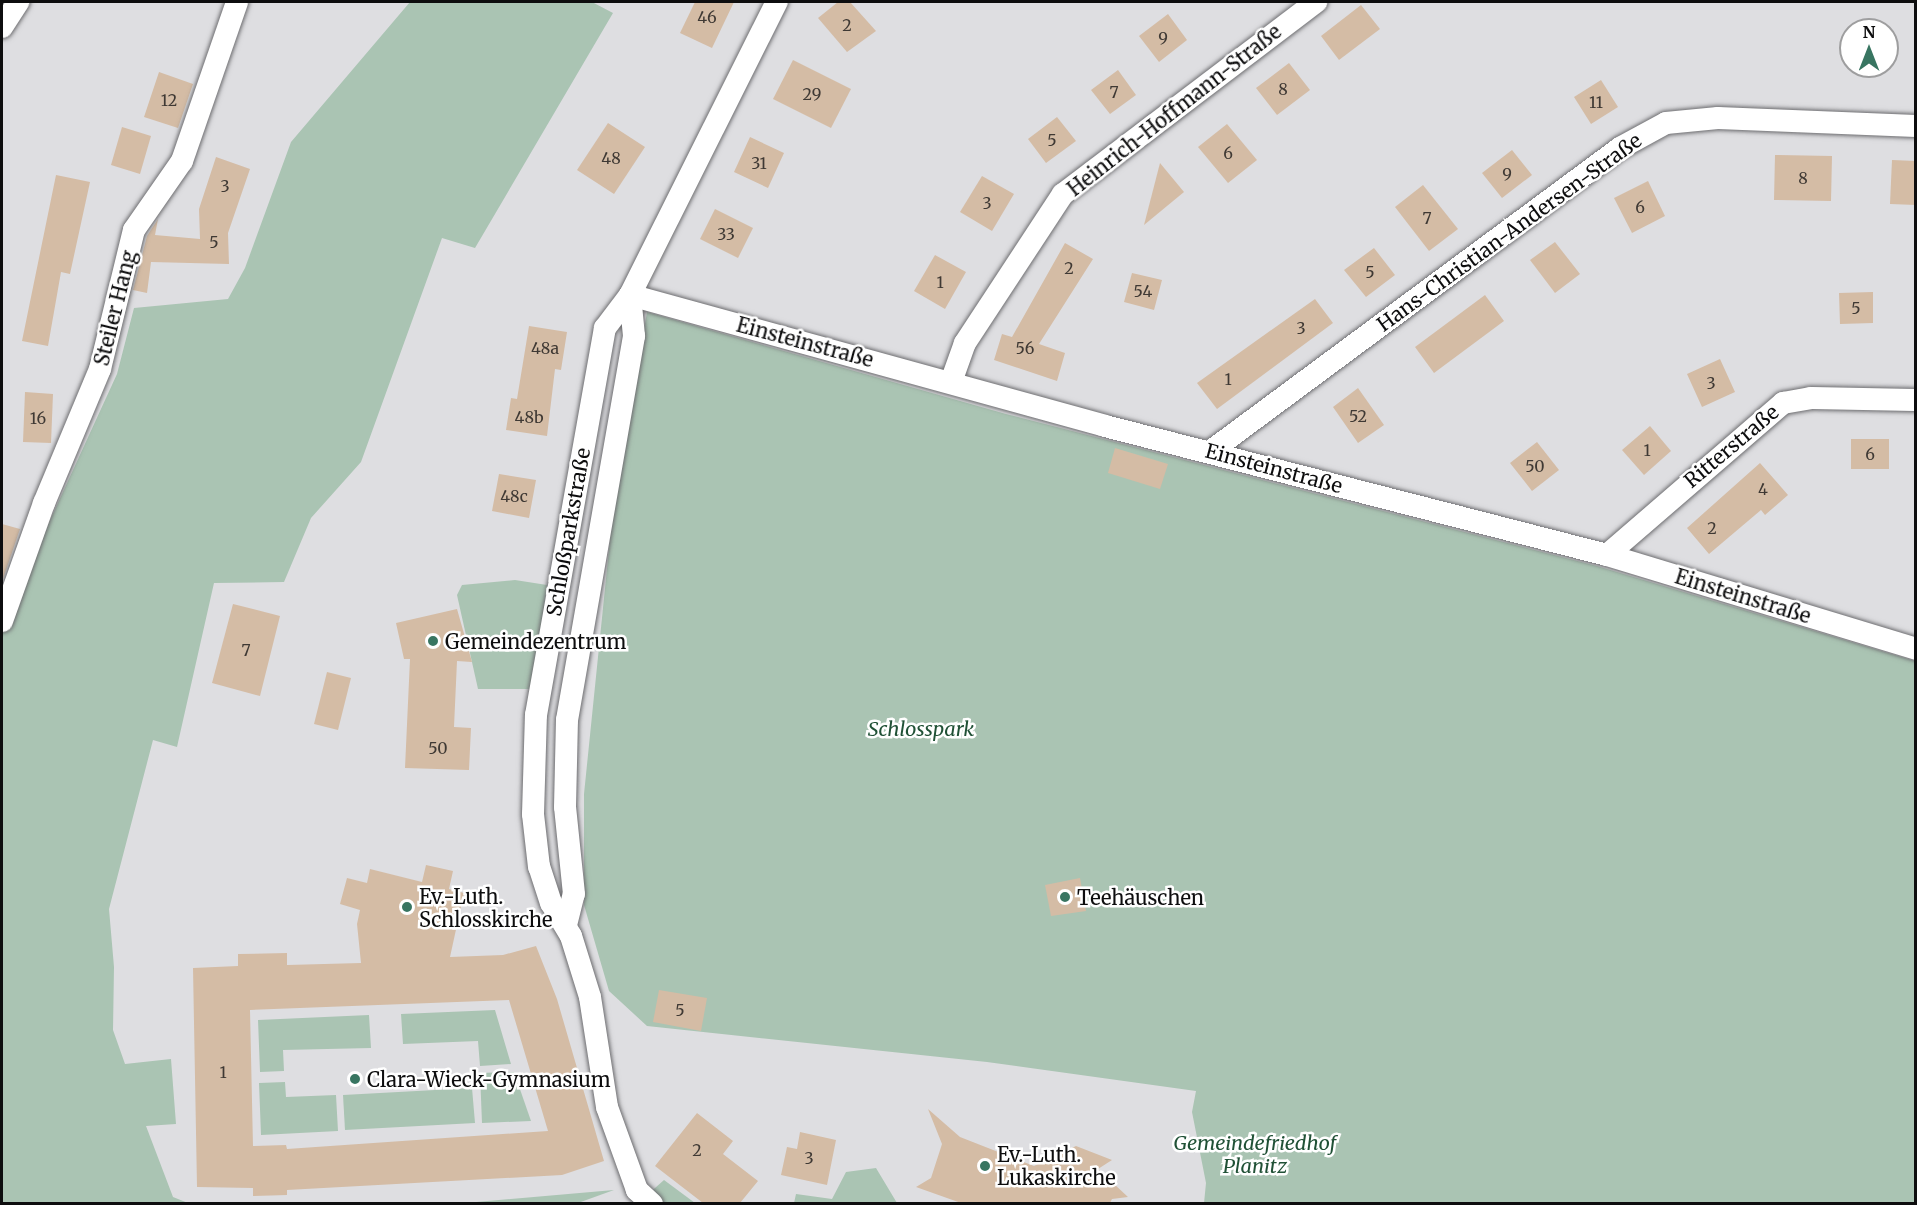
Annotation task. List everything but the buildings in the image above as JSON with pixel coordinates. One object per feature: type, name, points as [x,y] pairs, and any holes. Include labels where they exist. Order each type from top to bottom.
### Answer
[{"type":"street","points":[[2,27],[18,2]]},
{"type":"street","name":"Steiler Hang","points":[[2,621],[44,503],[100,369],[134,230],[182,161],[237,2]]},
{"type":"street","name":"Schloßparkstraße","points":[[566,925],[551,903],[534,846],[532,747],[605,328],[630,295],[777,2]]},
{"type":"street","name":"Heinrich-Hoffmann-Straße","points":[[951,381],[966,343],[1063,194],[1316,2]]},
{"type":"street","name":"Hans-Christian-Andersen-Straße","points":[[1211,451],[1620,148],[1666,123],[1718,118],[1916,126]]},
{"type":"street","name":"Einsteinstraße","points":[[630,295],[1607,555],[1916,649]]},
{"type":"street","name":"Schloßparkstraße","points":[[566,925],[574,894],[565,807],[567,720],[634,336],[630,295]]},
{"type":"street","name":"Ritterstraße","points":[[1607,555],[1783,403],[1811,398],[1916,400]]},
{"type":"street","points":[[566,925],[590,997],[607,1107],[645,1197]]},
{"type":"green space","points":[[410,2],[592,2],[613,13],[475,248],[442,238],[361,462],[311,518],[284,582],[214,583],[177,747],[153,740],[109,909],[114,967],[113,1030],[125,1064],[171,1059],[176,1124],[146,1126],[173,1197],[188,1203],[2,1204],[2,625],[117,374],[134,308],[228,299],[245,268],[291,142]]},
{"type":"green space","name":"Schlosspark","points":[[647,312],[1006,414],[1597,566],[1915,661],[1915,1203],[1204,1203],[1206,1183],[1192,1112],[1196,1091],[987,1062],[647,1026],[609,991],[584,905],[584,794],[613,510]]},
{"type":"green space","points":[[515,580],[547,585],[533,689],[478,689],[457,595],[462,585]]},
{"type":"green space","points":[[495,1010],[511,1064],[480,1066],[478,1041],[403,1044],[401,1014]]},
{"type":"green space","points":[[369,1015],[371,1048],[283,1050],[284,1071],[260,1072],[258,1020]]},
{"type":"green space","points":[[514,1072],[531,1121],[482,1123],[480,1073]]},
{"type":"green space","points":[[285,1082],[286,1097],[336,1095],[338,1131],[261,1135],[259,1083]]},
{"type":"green space","points":[[472,1088],[475,1123],[345,1130],[343,1095]]},
{"type":"green space","points":[[876,1168],[897,1203],[794,1203],[796,1194],[832,1199],[846,1172]]},
{"type":"green space","points":[[664,1180],[695,1203],[637,1204]]},
{"type":"green space","points":[[614,1190],[578,1203],[465,1203]]},
{"type":"place","name":"Gemeindezentrum","points":[[433,641]]},
{"type":"place","name":"Teehäuschen","points":[[1065,897]]},
{"type":"place","name":"Ev.-Luth. Schlosskirche","points":[[407,907]]},
{"type":"place","name":"Clara-Wieck-Gymnasium","points":[[355,1079]]},
{"type":"place","name":"Ev.-Luth. Lukaskirche","points":[[985,1166]]},
{"type":"park label","name":"Gemeindefriedhof Planitz","points":[[1255,1154]]}]
